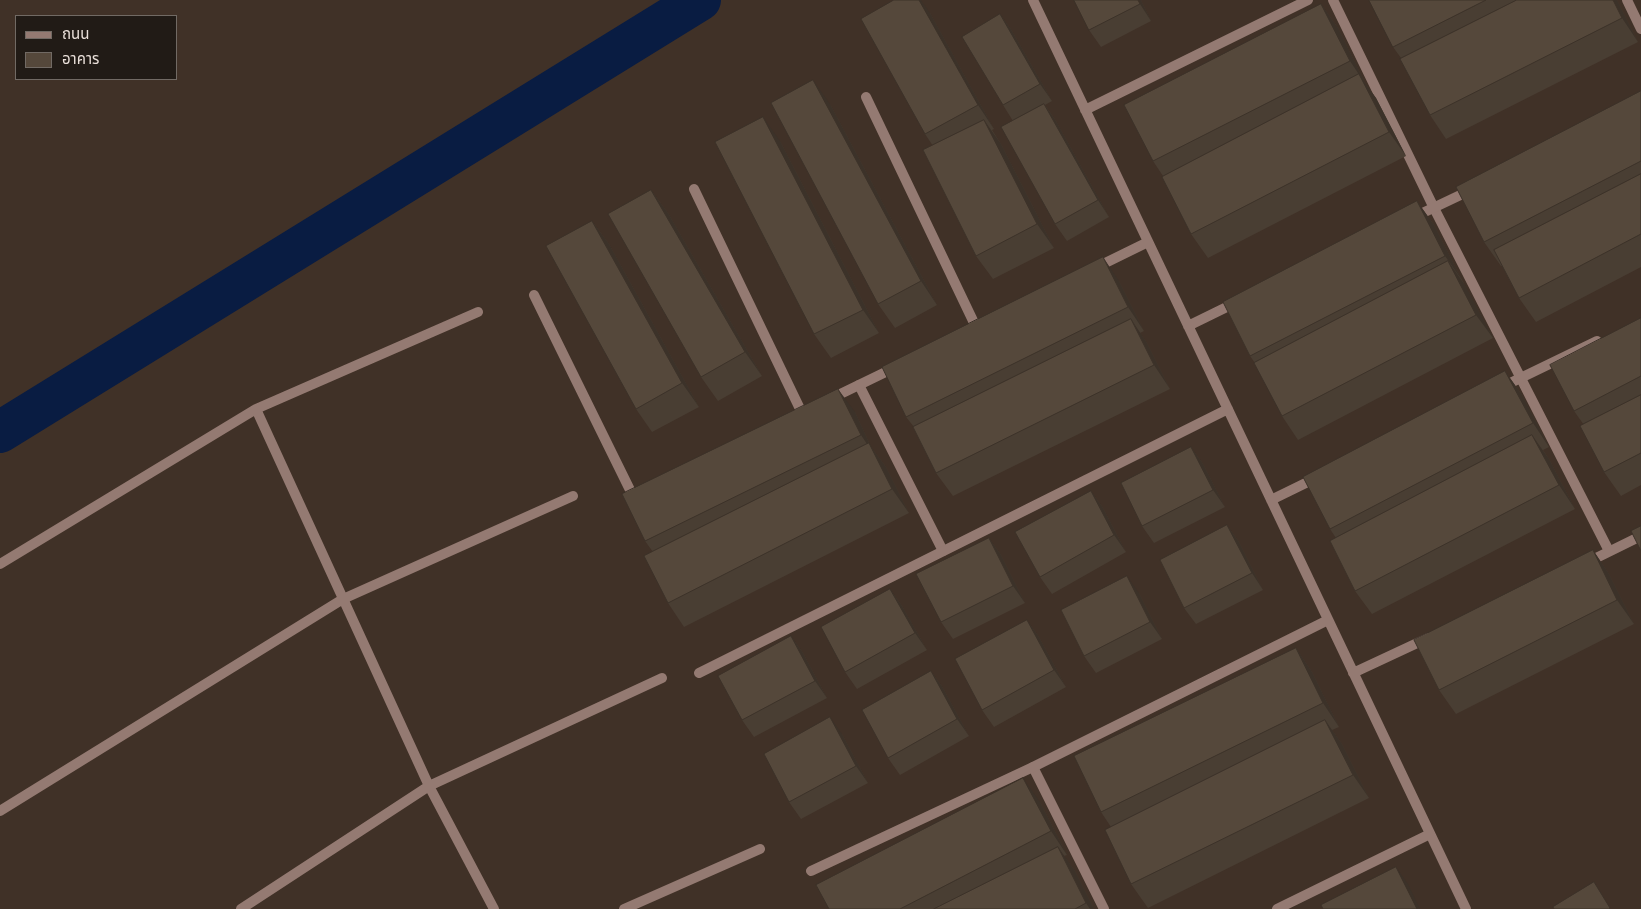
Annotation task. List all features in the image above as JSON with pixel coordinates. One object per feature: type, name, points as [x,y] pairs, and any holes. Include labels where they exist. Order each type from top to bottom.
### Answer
[{"type":"street","points":[[1033,0],[1466,909]]},
{"type":"street","points":[[1085,110],[1308,0]]},
{"type":"street","points":[[1334,0],[1434,208],[1609,551]]},
{"type":"street","points":[[1627,0],[1641,28]]},
{"type":"street","points":[[866,97],[976,327]]},
{"type":"street","points":[[1398,225],[1477,187]]},
{"type":"street","points":[[694,189],[806,411],[909,360]]},
{"type":"street","points":[[1087,272],[1148,242]]},
{"type":"street","points":[[534,295],[634,496],[651,487]]},
{"type":"street","points":[[1188,326],[1249,296]]},
{"type":"street","points":[[0,564],[256,409],[478,312]]},
{"type":"street","points":[[1493,392],[1606,337]]},
{"type":"street","points":[[859,385],[944,551]]},
{"type":"street","points":[[256,409],[429,786],[494,909]]},
{"type":"street","points":[[699,673],[1228,409]]},
{"type":"street","points":[[1270,500],[1324,474]]},
{"type":"street","points":[[0,811],[343,599],[573,496]]},
{"type":"street","points":[[1574,568],[1641,536]]},
{"type":"street","points":[[811,871],[1033,766],[1328,620]]},
{"type":"street","points":[[1354,673],[1442,631]]},
{"type":"street","points":[[241,909],[429,786],[662,678]]},
{"type":"street","points":[[1033,766],[1104,909]]},
{"type":"street","points":[[1278,909],[1430,834]]},
{"type":"street","points":[[624,909],[760,849]]},
{"type":"building","points":[[894,0],[919,0],[978,105],[925,134],[861,19]]},
{"type":"building","points":[[1074,0],[1138,0],[1140,4],[1089,30]]},
{"type":"building","points":[[1369,0],[1486,0],[1393,47]]},
{"type":"building","points":[[1517,0],[1613,0],[1622,18],[1430,115],[1400,59]]},
{"type":"building","points":[[1321,4],[1350,61],[1153,161],[1124,105]]},
{"type":"building","points":[[1000,14],[1040,84],[1003,105],[962,37]]},
{"type":"building","points":[[1359,74],[1389,132],[1191,234],[1162,177]]},
{"type":"building","points":[[813,80],[921,281],[878,304],[771,103]]},
{"type":"building","points":[[1641,91],[1641,161],[1484,242],[1456,187]]},
{"type":"building","points":[[1044,104],[1098,200],[1055,224],[1001,127]]},
{"type":"building","points":[[763,117],[863,310],[814,334],[715,142]]},
{"type":"building","points":[[984,120],[1037,224],[976,256],[923,150]]},
{"type":"building","points":[[1641,174],[1641,234],[1519,298],[1494,250]]},
{"type":"building","points":[[651,190],[745,352],[701,377],[608,214]]},
{"type":"building","points":[[1417,201],[1445,256],[1250,356],[1223,302]]},
{"type":"building","points":[[592,221],[682,383],[636,409],[546,246]]},
{"type":"building","points":[[1103,257],[1128,307],[906,417],[882,367]]},
{"type":"building","points":[[1448,261],[1476,315],[1282,416],[1254,363]]},
{"type":"building","points":[[1641,318],[1641,376],[1574,411],[1550,365]]},
{"type":"building","points":[[1131,319],[1154,365],[936,473],[913,427]]},
{"type":"building","points":[[1505,371],[1533,423],[1330,529],[1303,477]]},
{"type":"building","points":[[838,389],[861,435],[645,541],[622,494]]},
{"type":"building","points":[[1641,395],[1641,453],[1604,472],[1580,426]]},
{"type":"building","points":[[1532,435],[1559,485],[1355,591],[1330,541]]},
{"type":"building","points":[[869,443],[892,489],[668,603],[644,556]]},
{"type":"building","points":[[1191,447],[1213,490],[1142,526],[1121,483]]},
{"type":"building","points":[[1091,491],[1114,535],[1040,577],[1015,532]]},
{"type":"building","points":[[1227,525],[1252,573],[1184,608],[1160,560]]},
{"type":"building","points":[[1641,526],[1641,551],[1631,531]]},
{"type":"building","points":[[989,538],[1013,586],[941,622],[916,574]]},
{"type":"building","points":[[1593,550],[1617,600],[1439,690],[1414,640]]},
{"type":"building","points":[[1127,576],[1150,622],[1084,656],[1061,610]]},
{"type":"building","points":[[890,589],[915,633],[845,672],[821,627]]},
{"type":"building","points":[[1027,620],[1054,670],[982,710],[955,659]]},
{"type":"building","points":[[791,636],[815,681],[742,720],[718,676]]},
{"type":"building","points":[[1296,648],[1323,703],[1101,812],[1074,756]]},
{"type":"building","points":[[931,671],[957,719],[888,758],[862,710]]},
{"type":"building","points":[[830,717],[856,766],[789,802],[764,754]]},
{"type":"building","points":[[1325,720],[1353,775],[1131,884],[1105,830]]},
{"type":"building","points":[[1023,778],[1051,831],[900,909],[829,909],[816,885]]},
{"type":"building","points":[[1058,847],[1086,903],[1075,909],[934,909]]},
{"type":"building","points":[[1396,867],[1417,909],[1323,909],[1321,905]]},
{"type":"building","points":[[1594,882],[1609,909],[1554,909],[1553,907]]},
{"type":"waterway","points":[[0,432],[700,0]]}]
